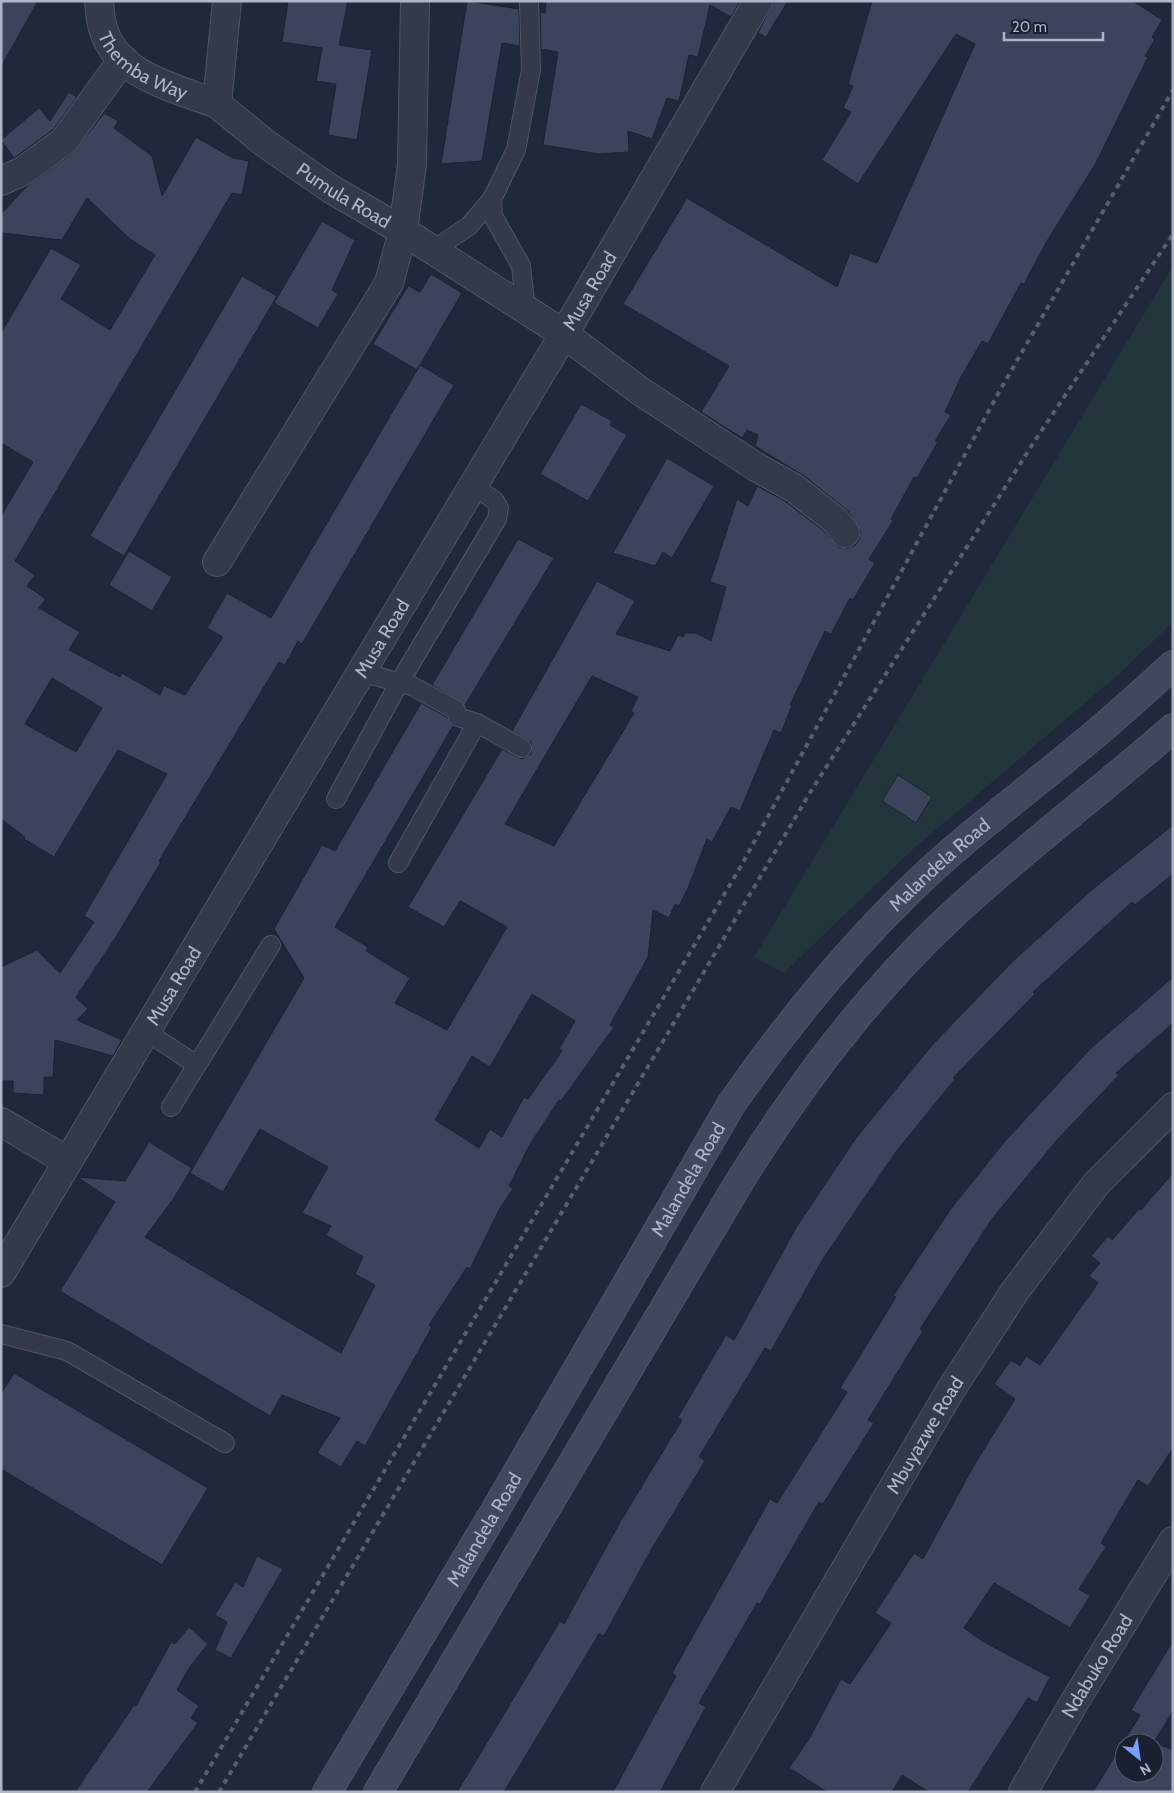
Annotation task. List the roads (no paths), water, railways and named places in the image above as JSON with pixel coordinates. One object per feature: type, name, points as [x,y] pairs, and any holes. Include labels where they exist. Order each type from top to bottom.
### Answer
[{"type":"main road","name":"Malandela Road","points":[[327,1792],[492,1516],[732,1103],[770,1049],[835,968],[912,888],[953,851],[1083,745],[1173,665]]},
{"type":"main road","points":[[378,1792],[735,1189],[800,1088],[871,1000],[948,919],[1173,728]]},
{"type":"street","name":"Themba Way","points":[[99,1],[103,29],[114,51],[136,72],[217,104]]},
{"type":"street","points":[[217,104],[227,1]]},
{"type":"street","points":[[217,562],[389,283],[403,231],[412,164],[415,1]]},
{"type":"street","name":"Musa Road","points":[[1,1273],[564,334],[758,1]]},
{"type":"street","points":[[1,181],[23,171],[64,141],[123,59]]},
{"type":"street","name":"Pumula Road","points":[[217,104],[266,144],[331,189],[403,231],[564,334],[640,391],[756,467],[794,488],[836,521],[845,533]]},
{"type":"street","name":"Mbuyazwe Road","points":[[715,1792],[950,1390],[1015,1291],[1096,1184],[1173,1107]]},
{"type":"street","points":[[1,1122],[67,1161]]},
{"type":"street","name":"Ndabuko Road","points":[[1023,1792],[1072,1706],[1173,1541]]},
{"type":"lane","points":[[433,250],[469,226],[492,199],[516,150],[531,70],[529,1]]},
{"type":"lane","points":[[492,199],[493,216],[521,266],[526,310]]},
{"type":"lane","points":[[336,799],[399,682],[497,519],[499,508],[495,501],[473,485]]},
{"type":"lane","points":[[361,672],[412,686],[456,710],[458,717],[477,723],[522,748]]},
{"type":"lane","points":[[398,863],[477,723]]},
{"type":"lane","points":[[171,1107],[270,945]]},
{"type":"lane","points":[[145,1031],[197,1065]]},
{"type":"lane","points":[[1,1334],[67,1351],[225,1443]]},
{"type":"railway","points":[[195,1792],[741,866],[999,392],[1173,90]]},
{"type":"railway","points":[[219,1792],[811,791],[1036,439],[1173,234]]}]
